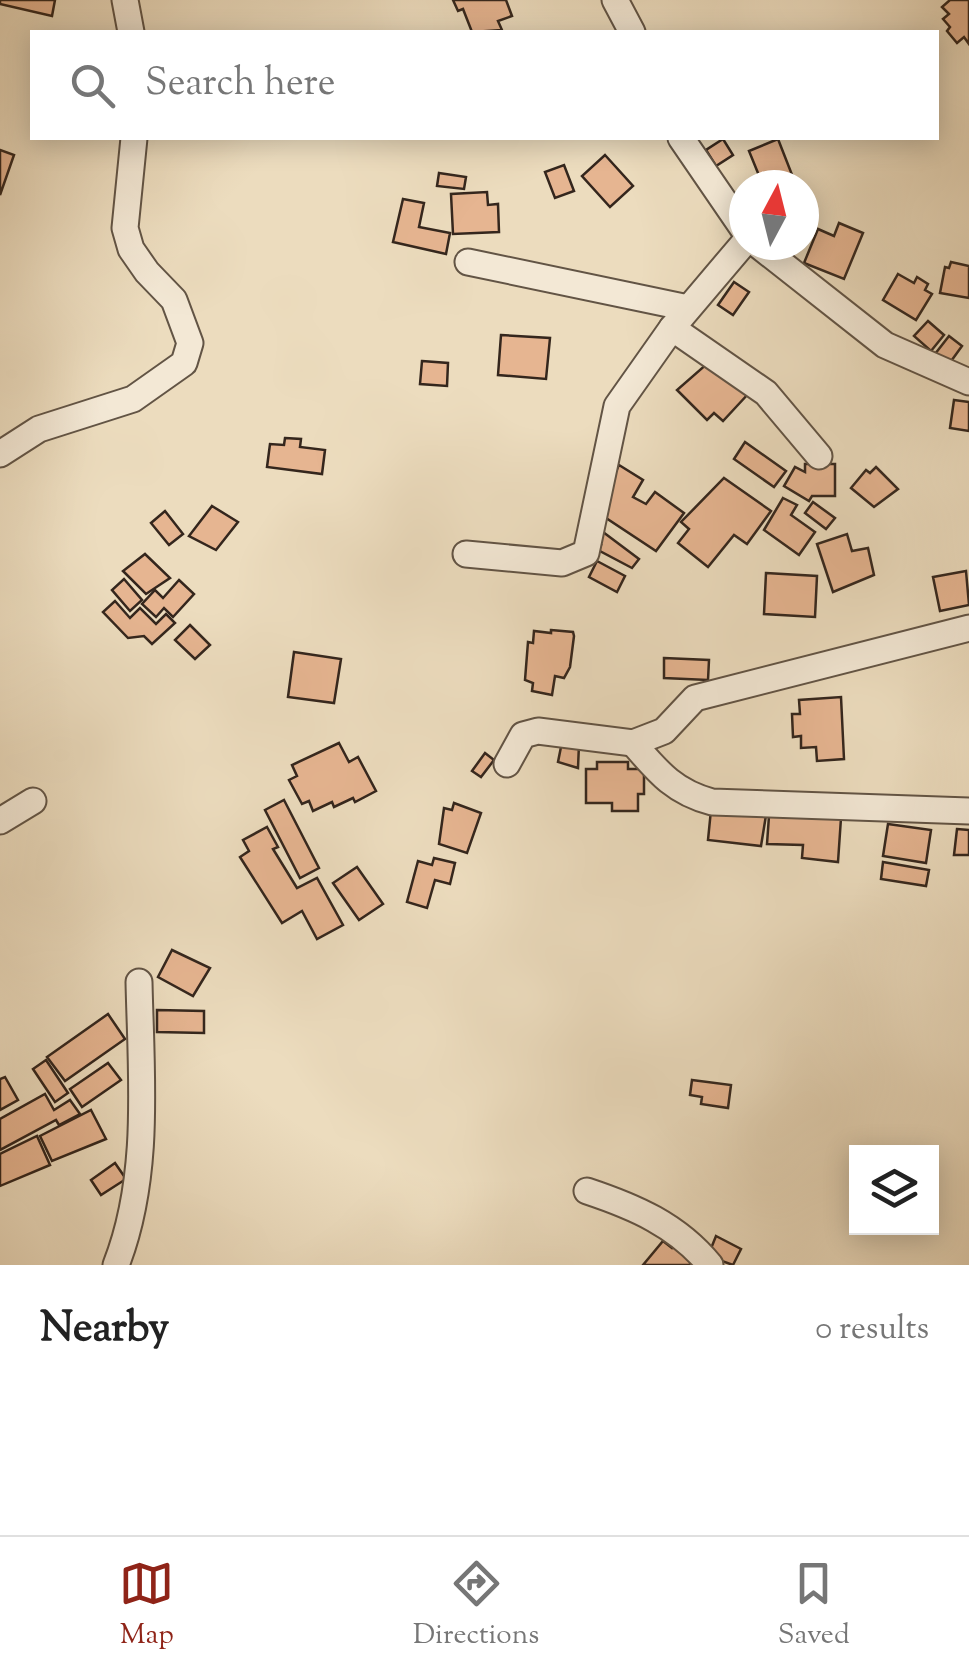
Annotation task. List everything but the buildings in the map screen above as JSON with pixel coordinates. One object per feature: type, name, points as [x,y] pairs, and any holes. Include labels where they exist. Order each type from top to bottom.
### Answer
[{"type":"street","points":[[124,0],[132,30]]},
{"type":"street","points":[[615,0],[631,30]]},
{"type":"street","points":[[0,454],[39,429],[133,399],[184,363],[190,343],[174,300],[139,261],[124,228],[134,140]]},
{"type":"street","points":[[681,140],[729,208]]},
{"type":"street","points":[[466,554],[562,563],[575,561],[586,553],[607,436],[617,406],[680,318],[729,260]]},
{"type":"street","points":[[777,260],[885,345],[969,382]]},
{"type":"street","points":[[468,262],[680,318],[766,393],[819,456]]},
{"type":"street","points":[[507,764],[524,734],[538,731],[633,742],[664,731],[694,698],[969,628]]},
{"type":"street","points":[[633,742],[668,783],[684,795],[712,802],[969,811]]},
{"type":"street","points":[[0,821],[33,801]]},
{"type":"street","points":[[116,1265],[138,1175],[142,1097],[139,982]]},
{"type":"street","points":[[587,1191],[635,1207],[662,1223],[690,1240],[710,1265]]}]
